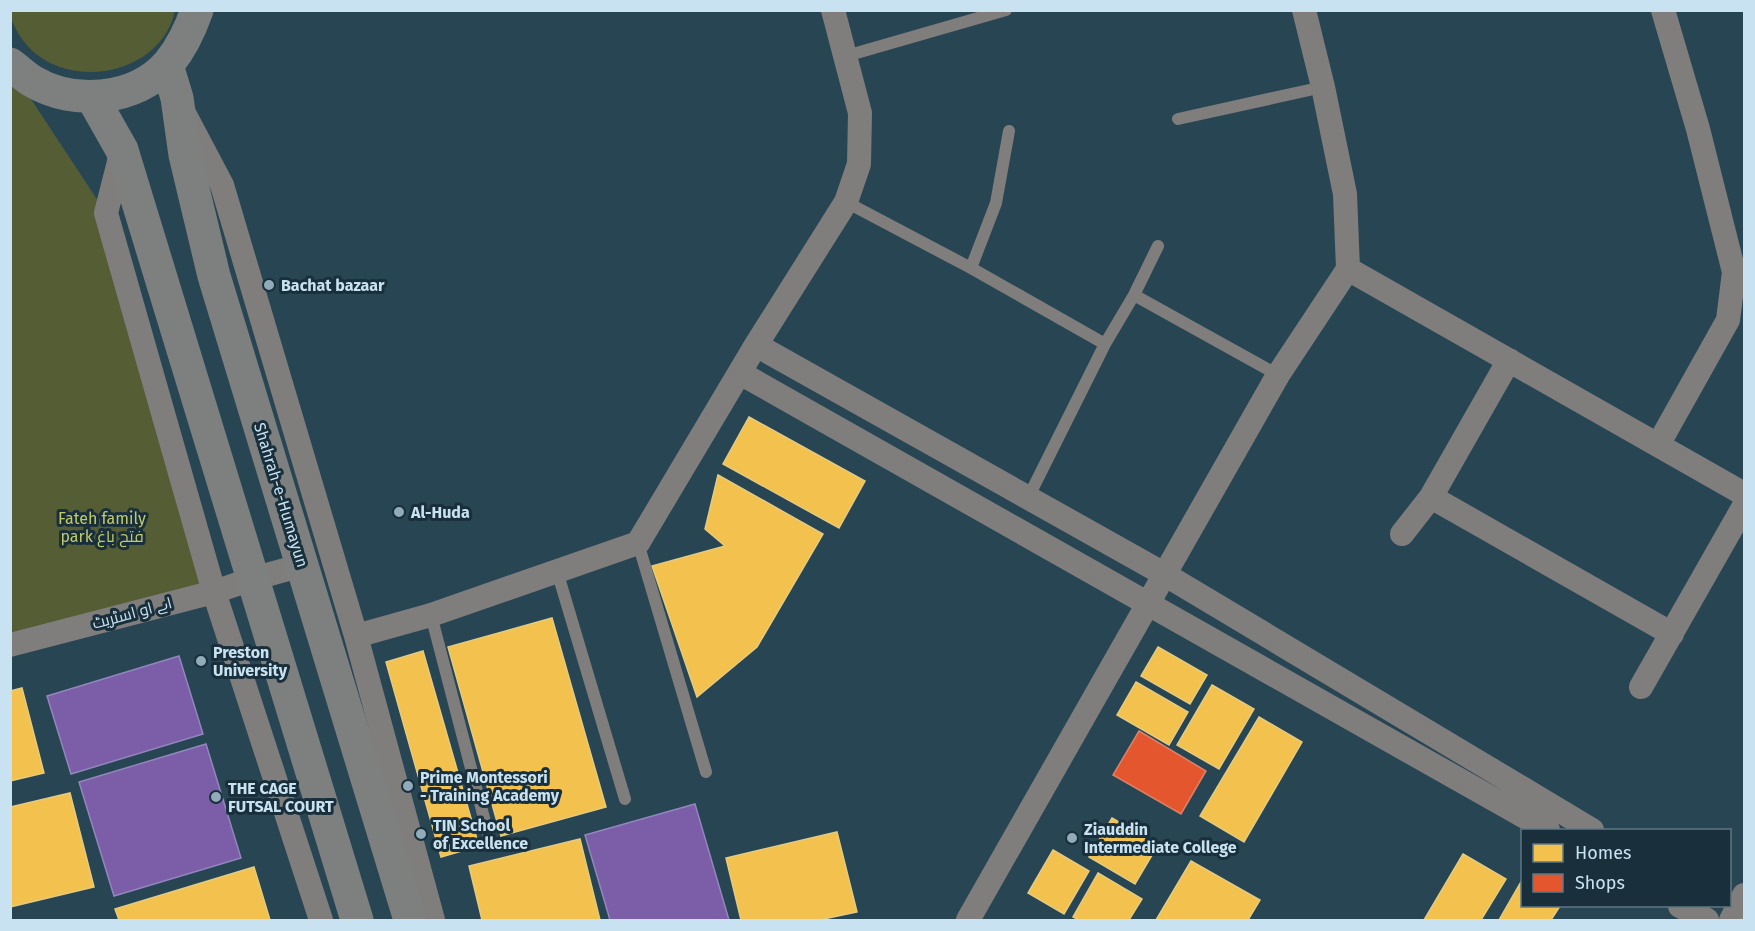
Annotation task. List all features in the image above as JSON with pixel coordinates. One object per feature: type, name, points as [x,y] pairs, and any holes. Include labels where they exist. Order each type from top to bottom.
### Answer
[{"type":"main road","points":[[10,64],[32,81],[61,93],[92,97],[119,93],[145,82],[167,65],[186,40],[197,10]]},
{"type":"main road","name":"Shahrah-e-Humayun","points":[[167,65],[177,98],[185,155],[214,276],[410,921]]},
{"type":"main road","points":[[92,97],[123,150],[357,921]]},
{"type":"street","points":[[356,636],[431,615],[638,543],[756,345],[846,202],[859,164],[860,113],[832,10]]},
{"type":"street","points":[[968,921],[1278,375],[1348,269],[1345,194],[1304,10]]},
{"type":"street","points":[[1658,445],[1728,320],[1734,272],[1698,129],[1663,10]]},
{"type":"street","points":[[177,98],[222,185],[356,636],[433,921]]},
{"type":"street","points":[[123,150],[106,213],[214,592],[321,921]]},
{"type":"street","points":[[1348,269],[1744,494]]},
{"type":"street","points":[[756,345],[1164,574],[1589,829]]},
{"type":"street","points":[[1402,534],[1431,497],[1509,360]]},
{"type":"street","points":[[740,373],[1544,829]]},
{"type":"street","points":[[1431,497],[1672,634]]},
{"type":"street","points":[[1641,687],[1744,506]]},
{"type":"street","name":"اے او اسٹریٹ","points":[[10,645],[214,592],[252,579],[303,566]]},
{"type":"street","points":[[1682,907],[1707,921]]},
{"type":"lane","points":[[846,56],[1006,10]]},
{"type":"lane","points":[[1178,119],[1323,87]]},
{"type":"lane","points":[[971,268],[996,203],[1009,131]]},
{"type":"lane","points":[[846,202],[971,268],[1105,344]]},
{"type":"lane","points":[[1028,498],[1105,344],[1134,295],[1158,246]]},
{"type":"lane","points":[[1134,295],[1278,375]]},
{"type":"lane","points":[[638,543],[706,772]]},
{"type":"lane","points":[[557,571],[625,799]]},
{"type":"lane","points":[[431,615],[490,841]]},
{"type":"green space","points":[[11,10],[175,11],[166,34],[150,52],[129,64],[106,71],[81,72],[58,66],[37,54],[16,30]]},
{"type":"green space","name":"Fateh family park فتح باغ","points":[[10,85],[27,93],[106,213],[214,592],[10,642]]},
{"type":"building: Homes","points":[[749,417],[865,481],[839,528],[723,464]]},
{"type":"building: Homes","points":[[718,475],[823,534],[757,647],[697,697],[652,566],[725,546],[705,529]]},
{"type":"building: Homes","points":[[552,618],[606,807],[501,836],[448,647]]},
{"type":"building: Homes","points":[[1158,647],[1207,675],[1190,704],[1141,676]]},
{"type":"building: Homes","points":[[423,651],[479,846],[441,857],[386,662]]},
{"type":"building: Homes","points":[[1136,682],[1188,712],[1169,745],[1117,715]]},
{"type":"building: Homes","points":[[1212,685],[1254,709],[1219,769],[1177,745]]},
{"type":"building: Homes","points":[[22,688],[44,773],[10,781],[10,691]]},
{"type":"building: Homes","points":[[1259,717],[1302,742],[1244,842],[1200,816]]},
{"type":"building: Homes","points":[[70,793],[94,887],[10,907],[10,807]]},
{"type":"building: Homes","points":[[1112,818],[1158,845],[1135,884],[1089,857]]},
{"type":"building: Homes","points":[[837,832],[857,912],[819,920],[741,920],[726,858]]},
{"type":"building: Homes","points":[[580,839],[600,920],[482,920],[469,866]]},
{"type":"building: Homes","points":[[1053,850],[1089,871],[1064,914],[1028,893]]},
{"type":"building: Homes","points":[[1463,854],[1506,879],[1481,920],[1424,920]]},
{"type":"building: Homes","points":[[1191,861],[1260,900],[1248,920],[1156,920]]},
{"type":"building: Homes","points":[[254,867],[270,920],[119,920],[115,909]]},
{"type":"building: Homes","points":[[1098,873],[1142,899],[1129,920],[1079,920],[1073,917]]},
{"type":"building: Homes","points":[[1521,882],[1521,907],[1559,907],[1551,920],[1499,920]]},
{"type":"building: Shops","points":[[1139,731],[1206,771],[1181,814],[1113,775]]},
{"type":"building: Offices","points":[[179,656],[203,734],[71,774],[47,696]]},
{"type":"building: Offices","points":[[206,744],[241,858],[114,896],[79,782]]},
{"type":"building: Offices","points":[[695,804],[729,920],[610,920],[585,835]]},
{"type":"place","name":"Bachat bazaar","points":[[269,285]]},
{"type":"place","name":"Al-Huda","points":[[399,512]]},
{"type":"place","name":"Preston University","points":[[201,661]]},
{"type":"place","name":"Prime Montessori - Training Academy","points":[[408,786]]},
{"type":"place","name":"THE CAGE FUTSAL COURT","points":[[216,797]]},
{"type":"place","name":"TIN School of Excellence","points":[[421,834]]},
{"type":"place","name":"Ziauddin Intermediate College","points":[[1072,838]]}]
